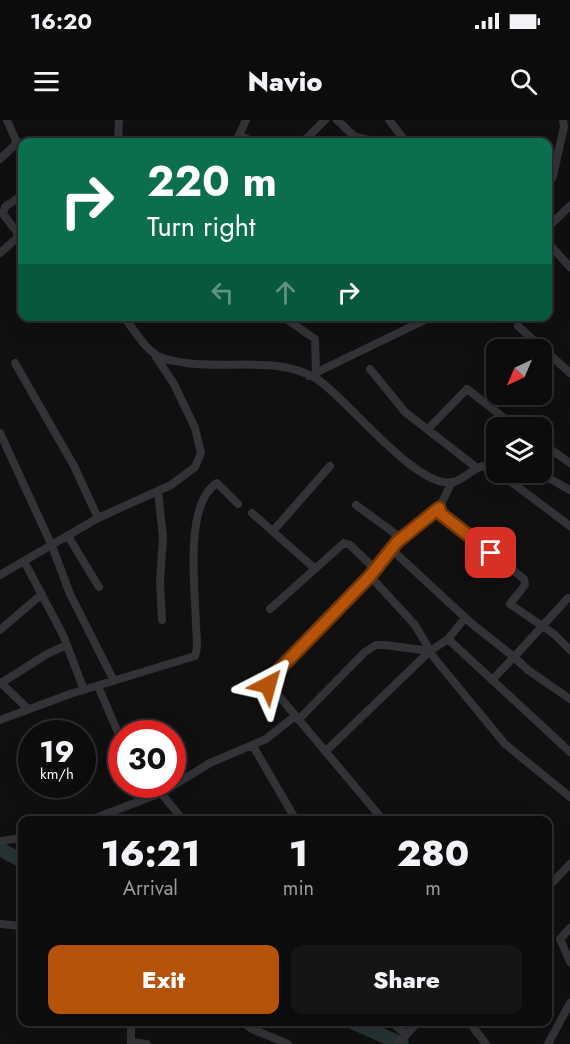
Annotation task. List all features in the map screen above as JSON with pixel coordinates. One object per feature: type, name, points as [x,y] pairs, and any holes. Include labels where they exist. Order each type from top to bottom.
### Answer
[{"type":"street","points":[[0,159],[18,142],[7,120]]},
{"type":"street","points":[[118,138],[119,120]]},
{"type":"street","points":[[237,138],[246,120]]},
{"type":"street","points":[[307,138],[325,120]]},
{"type":"street","points":[[338,120],[354,136],[361,138]]},
{"type":"street","points":[[389,120],[403,138]]},
{"type":"street","points":[[552,178],[563,120],[570,122]]},
{"type":"street","points":[[0,253],[17,238],[16,232],[3,214],[2,204],[18,197]]},
{"type":"street","points":[[552,223],[570,206]]},
{"type":"street","points":[[552,247],[570,267]]},
{"type":"street","points":[[0,575],[98,518],[158,491],[195,467],[201,453],[188,411],[153,352],[127,321]]},
{"type":"street","points":[[289,321],[315,339],[313,376]]},
{"type":"street","points":[[313,376],[423,321]]},
{"type":"street","points":[[518,326],[570,374]]},
{"type":"street","points":[[153,352],[161,358],[207,366],[269,366],[313,376],[334,392],[390,450],[410,465],[438,479],[452,482]]},
{"type":"street","points":[[15,363],[74,466],[98,518]]},
{"type":"street","points":[[370,369],[405,412],[477,468]]},
{"type":"street","points":[[428,429],[467,389],[503,417]]},
{"type":"street","points":[[0,433],[52,546],[70,594],[114,681]]},
{"type":"street","points":[[552,450],[570,463]]},
{"type":"street","points":[[273,531],[330,466]]},
{"type":"street","points":[[380,816],[270,688],[269,680],[372,572],[390,548],[439,508],[452,482],[477,468],[486,466]]},
{"type":"street","points":[[552,480],[570,490]]},
{"type":"street","points":[[0,720],[84,690],[195,656],[194,558],[199,512],[211,488],[218,483],[238,504]]},
{"type":"street","points":[[512,483],[570,526]]},
{"type":"street","points":[[158,491],[163,537],[160,582],[162,620]]},
{"type":"street","points":[[356,505],[401,538]]},
{"type":"street","points":[[439,508],[441,514],[524,579],[525,585],[510,604],[570,650]]},
{"type":"street","points":[[252,513],[314,568]]},
{"type":"street","points":[[69,536],[99,587]]},
{"type":"street","points":[[270,609],[344,543],[350,545],[415,625],[430,651],[505,744],[570,797]]},
{"type":"street","points":[[390,548],[465,618],[528,670],[561,690],[570,699]]},
{"type":"street","points":[[24,561],[67,645],[84,690]]},
{"type":"street","points":[[0,630],[42,594]]},
{"type":"street","points":[[492,680],[570,598]]},
{"type":"street","points":[[326,751],[430,651],[448,639],[465,618]]},
{"type":"street","points":[[448,639],[570,752]]},
{"type":"street","points":[[28,709],[1,682],[47,654],[67,645]]},
{"type":"street","points":[[186,778],[210,763],[253,746],[275,733],[296,718],[365,652],[376,645],[430,651]]},
{"type":"street","points":[[98,686],[113,720]]},
{"type":"street","points":[[253,746],[294,816]]},
{"type":"street","points":[[100,816],[144,798]]},
{"type":"street","points":[[165,798],[180,816]]},
{"type":"street","points":[[0,841],[18,839]]},
{"type":"street","points":[[552,882],[570,864]]},
{"type":"street","points":[[0,924],[18,926]]},
{"type":"street","points":[[570,928],[560,939],[570,962]]},
{"type":"street","points":[[548,1044],[570,1003]]},
{"type":"street","points":[[131,1026],[131,1043],[147,1044]]},
{"type":"street","points":[[248,1026],[288,1044]]},
{"type":"street","points":[[394,1026],[402,1040],[414,1026]]},
{"type":"street","points":[[472,1026],[486,1044]]},
{"type":"waterway","points":[[0,849],[18,859]]},
{"type":"waterway","points":[[361,1026],[402,1044]]},
{"type":"route","points":[[268,685],[269,680],[370,576],[388,551],[439,508],[441,514],[491,553]]}]
